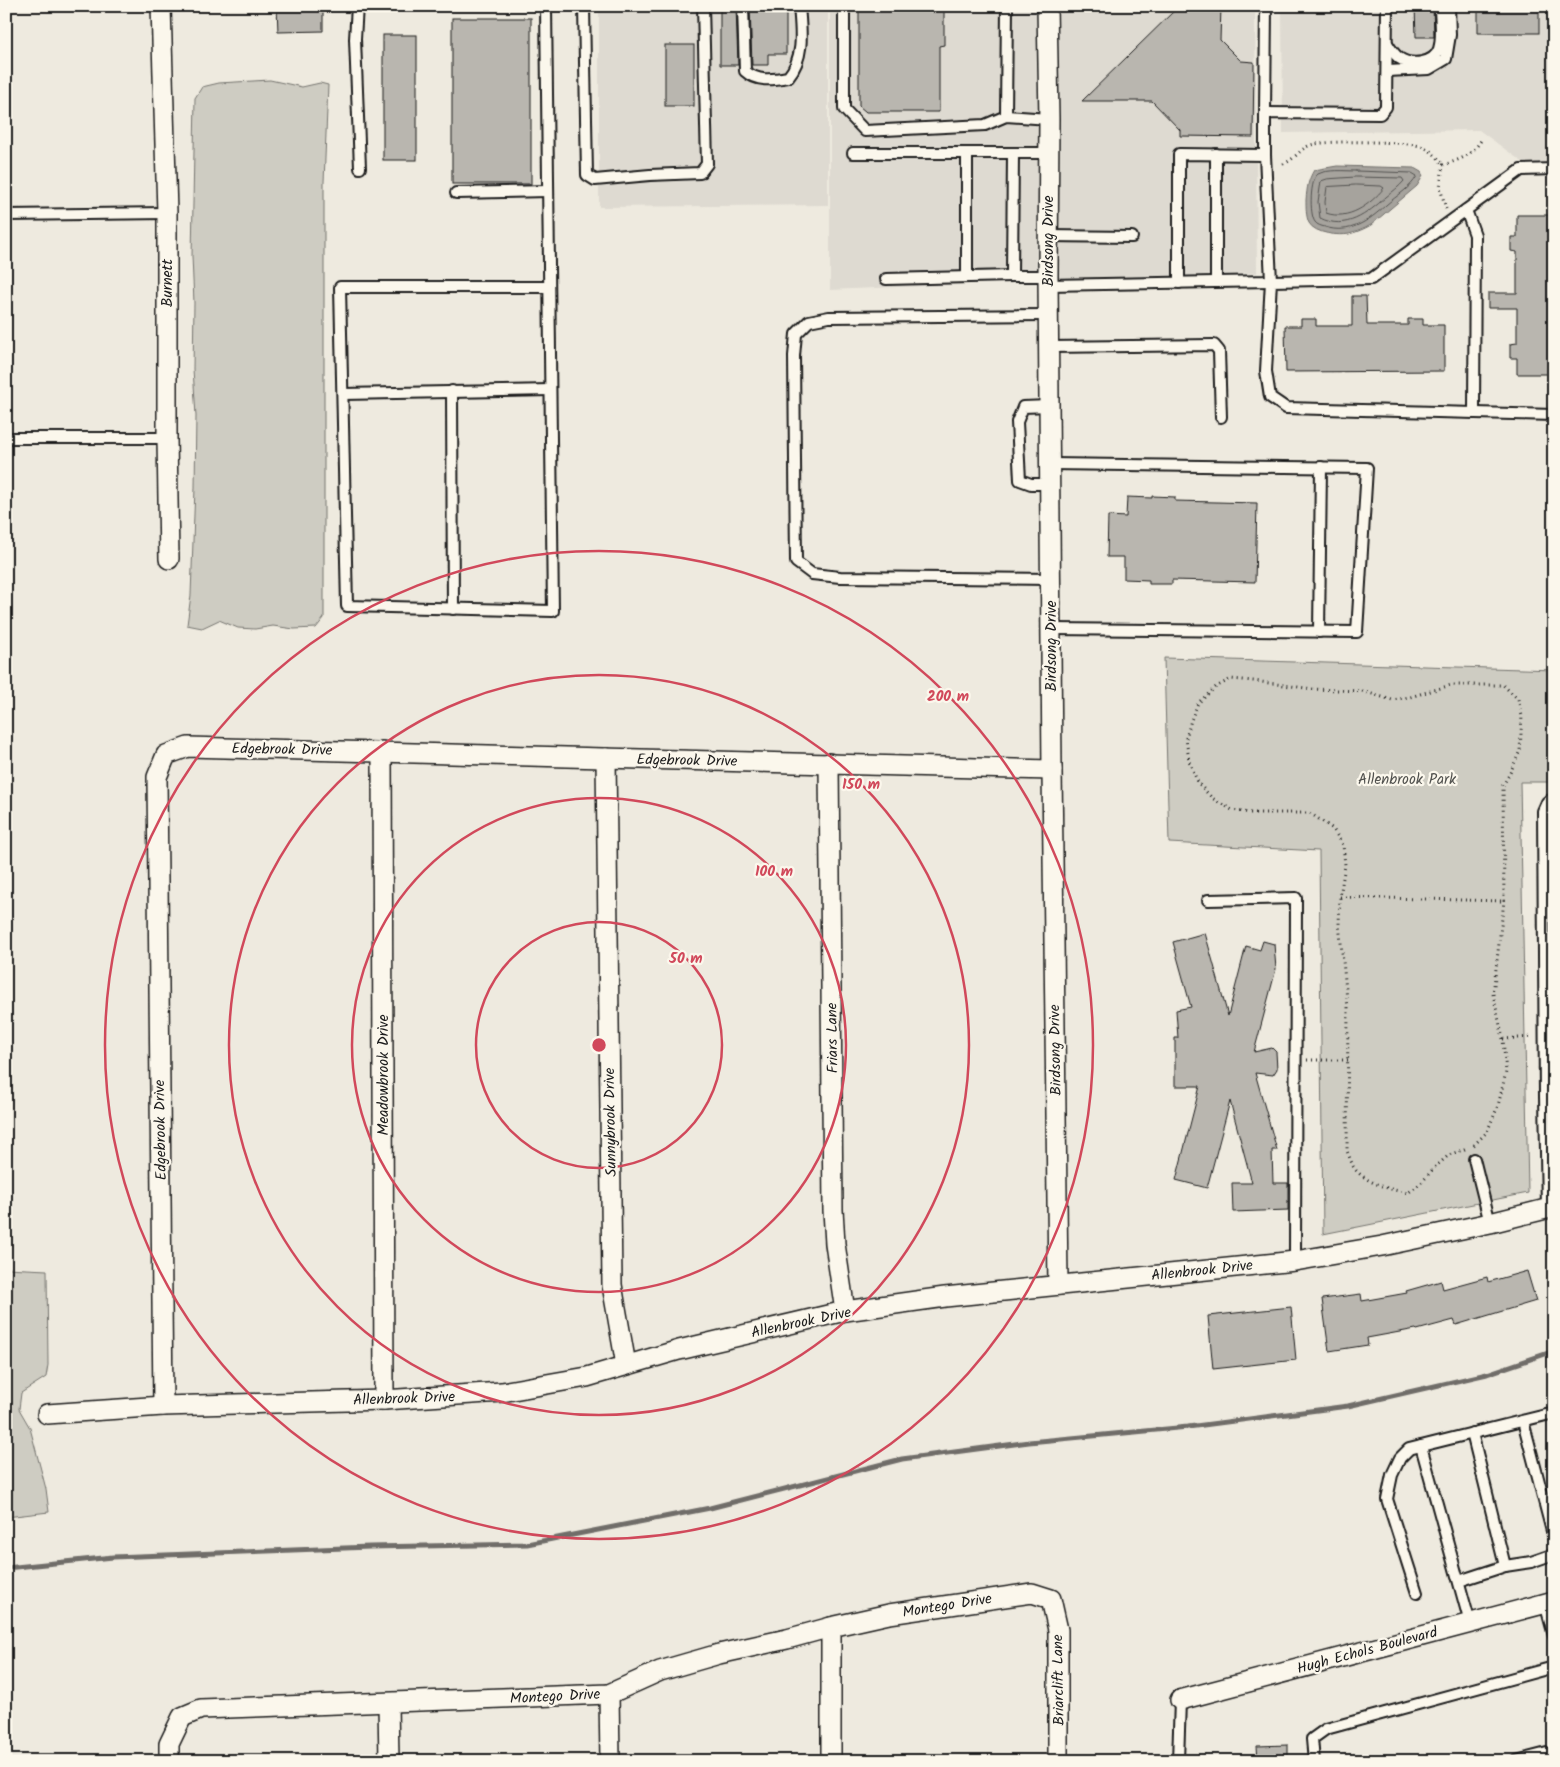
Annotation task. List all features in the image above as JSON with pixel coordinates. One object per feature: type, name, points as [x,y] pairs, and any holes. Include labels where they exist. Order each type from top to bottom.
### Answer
[{"type":"street","name":"Burnett","points":[[161,6],[167,213],[169,560]]},
{"type":"street","name":"Birdsong Drive","points":[[1047,6],[1049,119],[1048,315],[1058,1285]]},
{"type":"street","name":"Edgebrook Drive","points":[[163,1406],[157,777],[166,754],[188,746],[1052,770]]},
{"type":"street","name":"Meadowbrook Drive","points":[[382,751],[384,1400]]},
{"type":"street","name":"Sunnybrook Drive","points":[[606,758],[612,1285],[626,1365]]},
{"type":"street","name":"Friars Lane","points":[[830,763],[834,1210],[835,1244],[845,1311]]},
{"type":"street","name":"Allenbrook Drive","points":[[47,1414],[163,1406],[384,1400],[502,1392],[587,1377],[679,1350],[845,1311],[945,1297],[1295,1261],[1382,1246],[1550,1208]]},
{"type":"street","name":"Montego Drive","points":[[169,1761],[168,1744],[182,1717],[201,1710],[609,1694],[660,1671],[719,1654],[889,1614],[1032,1593],[1050,1599]]},
{"type":"street","name":"Briarclift Lane","points":[[1050,1599],[1058,1630],[1058,1761]]},
{"type":"street","name":"Hugh Echols Boulevard","points":[[1180,1700],[1550,1602]]},
{"type":"street","points":[[831,1627],[831,1761]]},
{"type":"street","points":[[609,1694],[610,1761]]},
{"type":"street","points":[[388,1703],[389,1761]]},
{"type":"lane","points":[[357,6],[355,39],[360,168]]},
{"type":"lane","points":[[546,6],[553,611],[347,606],[340,287],[549,287]]},
{"type":"lane","points":[[584,6],[586,175],[595,180],[650,175],[700,174],[707,164],[702,6]]},
{"type":"lane","points":[[743,6],[745,71],[752,77],[763,79],[788,77],[794,70],[800,57],[799,6]]},
{"type":"lane","points":[[844,6],[844,109],[865,131],[985,125],[1006,116],[1049,119]]},
{"type":"lane","points":[[1006,116],[1007,6]]},
{"type":"lane","points":[[1266,6],[1265,155],[1272,281],[1266,371],[1270,397],[1286,408],[1554,415]]},
{"type":"lane","points":[[1265,113],[1380,114],[1386,107],[1387,6]]},
{"type":"lane","points":[[1387,43],[1401,60],[1428,62],[1435,57],[1440,43],[1440,6]]},
{"type":"lane","points":[[1387,71],[1429,69],[1446,59],[1450,35],[1450,6]]},
{"type":"lane","points":[[853,153],[1049,153]]},
{"type":"lane","points":[[967,153],[967,277]]},
{"type":"lane","points":[[1012,276],[1013,153]]},
{"type":"lane","points":[[1179,283],[1179,154],[1265,155]]},
{"type":"lane","points":[[1216,154],[1216,282]]},
{"type":"lane","points":[[886,279],[1012,276],[1048,281],[1179,283],[1371,279],[1521,170],[1554,169]]},
{"type":"lane","points":[[456,193],[548,191]]},
{"type":"lane","points":[[1466,210],[1475,235],[1474,413]]},
{"type":"lane","points":[[6,215],[167,213]]},
{"type":"lane","points":[[1048,236],[1132,237]]},
{"type":"lane","points":[[1048,315],[828,317],[809,321],[796,334],[794,356],[796,562],[812,574],[850,577],[1051,579]]},
{"type":"lane","points":[[1049,347],[1214,345],[1219,351],[1221,417]]},
{"type":"lane","points":[[343,394],[550,390]]},
{"type":"lane","points":[[452,392],[453,609]]},
{"type":"lane","points":[[1049,406],[1023,407],[1018,422],[1020,480],[1031,484],[1050,484]]},
{"type":"lane","points":[[6,438],[167,438]]},
{"type":"lane","points":[[1050,464],[1367,468],[1357,632],[1052,629]]},
{"type":"lane","points":[[1319,632],[1320,467]]},
{"type":"lane","points":[[1550,1208],[1550,1096],[1546,1036],[1543,811],[1546,802],[1554,798]]},
{"type":"lane","points":[[1208,900],[1296,898],[1295,1261]]},
{"type":"lane","points":[[1474,1159],[1490,1223]]},
{"type":"lane","points":[[1417,1593],[1387,1498],[1392,1475],[1400,1458],[1409,1450],[1421,1446],[1554,1413]]},
{"type":"lane","points":[[1523,1421],[1554,1539]]},
{"type":"lane","points":[[1472,1433],[1505,1566]]},
{"type":"lane","points":[[1421,1446],[1470,1623]]},
{"type":"lane","points":[[1459,1581],[1505,1566],[1531,1562],[1554,1554]]},
{"type":"lane","points":[[1550,1602],[1554,1636]]},
{"type":"lane","points":[[1314,1761],[1312,1739],[1326,1729],[1554,1667]]},
{"type":"lane","points":[[1178,1761],[1180,1700]]},
{"type":"lane","points":[[1516,1761],[1547,1753],[1554,1760]]},
{"type":"path","points":[[1443,165],[1465,158],[1472,153],[1482,139]]},
{"type":"path","points":[[1283,164],[1288,162],[1302,148],[1315,143],[1390,142],[1421,146],[1434,153],[1443,165],[1440,187],[1442,198],[1452,220]]},
{"type":"path","points":[[1231,679],[1312,689],[1362,691],[1392,700],[1410,697],[1451,685],[1503,685],[1518,699],[1522,716],[1520,751],[1510,775],[1503,785],[1504,901],[1493,994],[1503,1039],[1506,1072],[1498,1106],[1487,1132],[1473,1146],[1449,1155],[1408,1193],[1387,1189],[1370,1181],[1354,1168],[1348,1151],[1348,1008],[1339,924],[1340,897],[1345,865],[1343,845],[1333,829],[1310,813],[1250,813],[1232,810],[1212,798],[1198,783],[1189,761],[1186,738],[1198,703],[1216,687],[1231,679]]},
{"type":"path","points":[[1340,897],[1504,901]]},
{"type":"path","points":[[1503,1039],[1546,1036]]},
{"type":"path","points":[[1295,1060],[1349,1060]]},
{"type":"path","points":[[1473,1146],[1474,1159]]},
{"type":"shaded area","points":[[599,6],[828,6],[828,205],[599,207]]},
{"type":"shaded area","points":[[830,6],[1255,6],[1257,273],[830,290]]},
{"type":"shaded area","points":[[1282,6],[1554,6],[1554,163],[1525,164],[1479,130],[1283,133]]},
{"type":"green space","points":[[270,80],[302,87],[320,83],[328,85],[324,182],[324,618],[316,628],[294,629],[273,626],[255,629],[238,628],[219,620],[202,628],[187,625],[191,595],[195,488],[196,416],[193,369],[194,303],[192,256],[195,98],[202,87],[219,83]]},
{"type":"green space","name":"Allenbrook Park","points":[[1164,658],[1554,670],[1554,782],[1520,782],[1528,1193],[1323,1234],[1319,851],[1169,843]]},
{"type":"green space","points":[[6,1268],[47,1270],[48,1365],[46,1377],[21,1393],[19,1409],[30,1428],[46,1489],[49,1512],[6,1517]]},
{"type":"water","points":[[1337,166],[1414,168],[1421,172],[1423,176],[1417,186],[1371,225],[1349,234],[1339,235],[1322,232],[1312,227],[1307,215],[1306,200],[1308,184],[1314,170]]},
{"type":"building","points":[[277,6],[323,6],[323,31],[278,32]]},
{"type":"building","points":[[720,6],[736,6],[738,65],[720,65]]},
{"type":"building","points":[[750,6],[786,6],[786,54],[768,54],[768,65],[752,65]]},
{"type":"building","points":[[886,6],[944,6],[944,45],[939,46],[939,112],[866,112],[859,106],[859,10],[886,10]]},
{"type":"building","points":[[1179,6],[1221,6],[1220,40],[1241,61],[1254,62],[1253,137],[1180,136],[1180,130],[1152,101],[1082,101]]},
{"type":"building","points":[[1415,6],[1433,6],[1434,37],[1416,37]]},
{"type":"building","points":[[1478,6],[1539,6],[1539,33],[1478,33]]},
{"type":"building","points":[[452,18],[531,18],[531,184],[452,184]]},
{"type":"building","points":[[383,35],[417,35],[417,160],[383,160]]},
{"type":"building","points":[[665,45],[694,45],[694,106],[665,106]]},
{"type":"building","points":[[1517,215],[1554,215],[1554,374],[1517,374],[1517,358],[1510,358],[1510,344],[1517,343],[1517,308],[1488,308],[1488,293],[1517,293],[1517,252],[1511,251],[1511,237],[1517,237]]},
{"type":"building","points":[[1352,296],[1366,296],[1367,325],[1408,325],[1408,319],[1423,319],[1423,325],[1444,325],[1444,371],[1286,372],[1285,326],[1301,326],[1301,319],[1316,319],[1316,326],[1352,326]]},
{"type":"building","points":[[1152,496],[1175,497],[1175,501],[1257,503],[1255,582],[1172,580],[1172,584],[1149,584],[1149,580],[1124,579],[1124,557],[1107,557],[1108,516],[1126,517],[1127,497],[1152,498]]},
{"type":"building","points":[[1205,933],[1228,1016],[1246,946],[1260,950],[1263,941],[1274,944],[1276,969],[1254,1052],[1272,1048],[1276,1052],[1277,1069],[1273,1075],[1255,1073],[1277,1150],[1272,1150],[1273,1183],[1288,1183],[1288,1210],[1233,1212],[1232,1183],[1252,1183],[1230,1101],[1207,1188],[1176,1180],[1200,1086],[1175,1086],[1175,1038],[1178,1038],[1176,1010],[1191,1007],[1173,942]]},
{"type":"building","points":[[1527,1271],[1536,1301],[1456,1325],[1454,1320],[1417,1330],[1367,1338],[1368,1345],[1329,1351],[1322,1299],[1361,1294],[1362,1301],[1407,1293],[1406,1291],[1441,1281],[1443,1289],[1487,1277],[1488,1282]]},
{"type":"building","points":[[1291,1307],[1296,1360],[1213,1369],[1208,1316]]},
{"type":"building","points":[[1288,1745],[1288,1761],[1258,1761],[1257,1746]]},
{"type":"waterway","points":[[6,1568],[113,1557],[370,1547],[527,1544],[710,1508],[902,1459],[1029,1442],[1188,1427],[1348,1406],[1487,1374],[1554,1351]]}]
